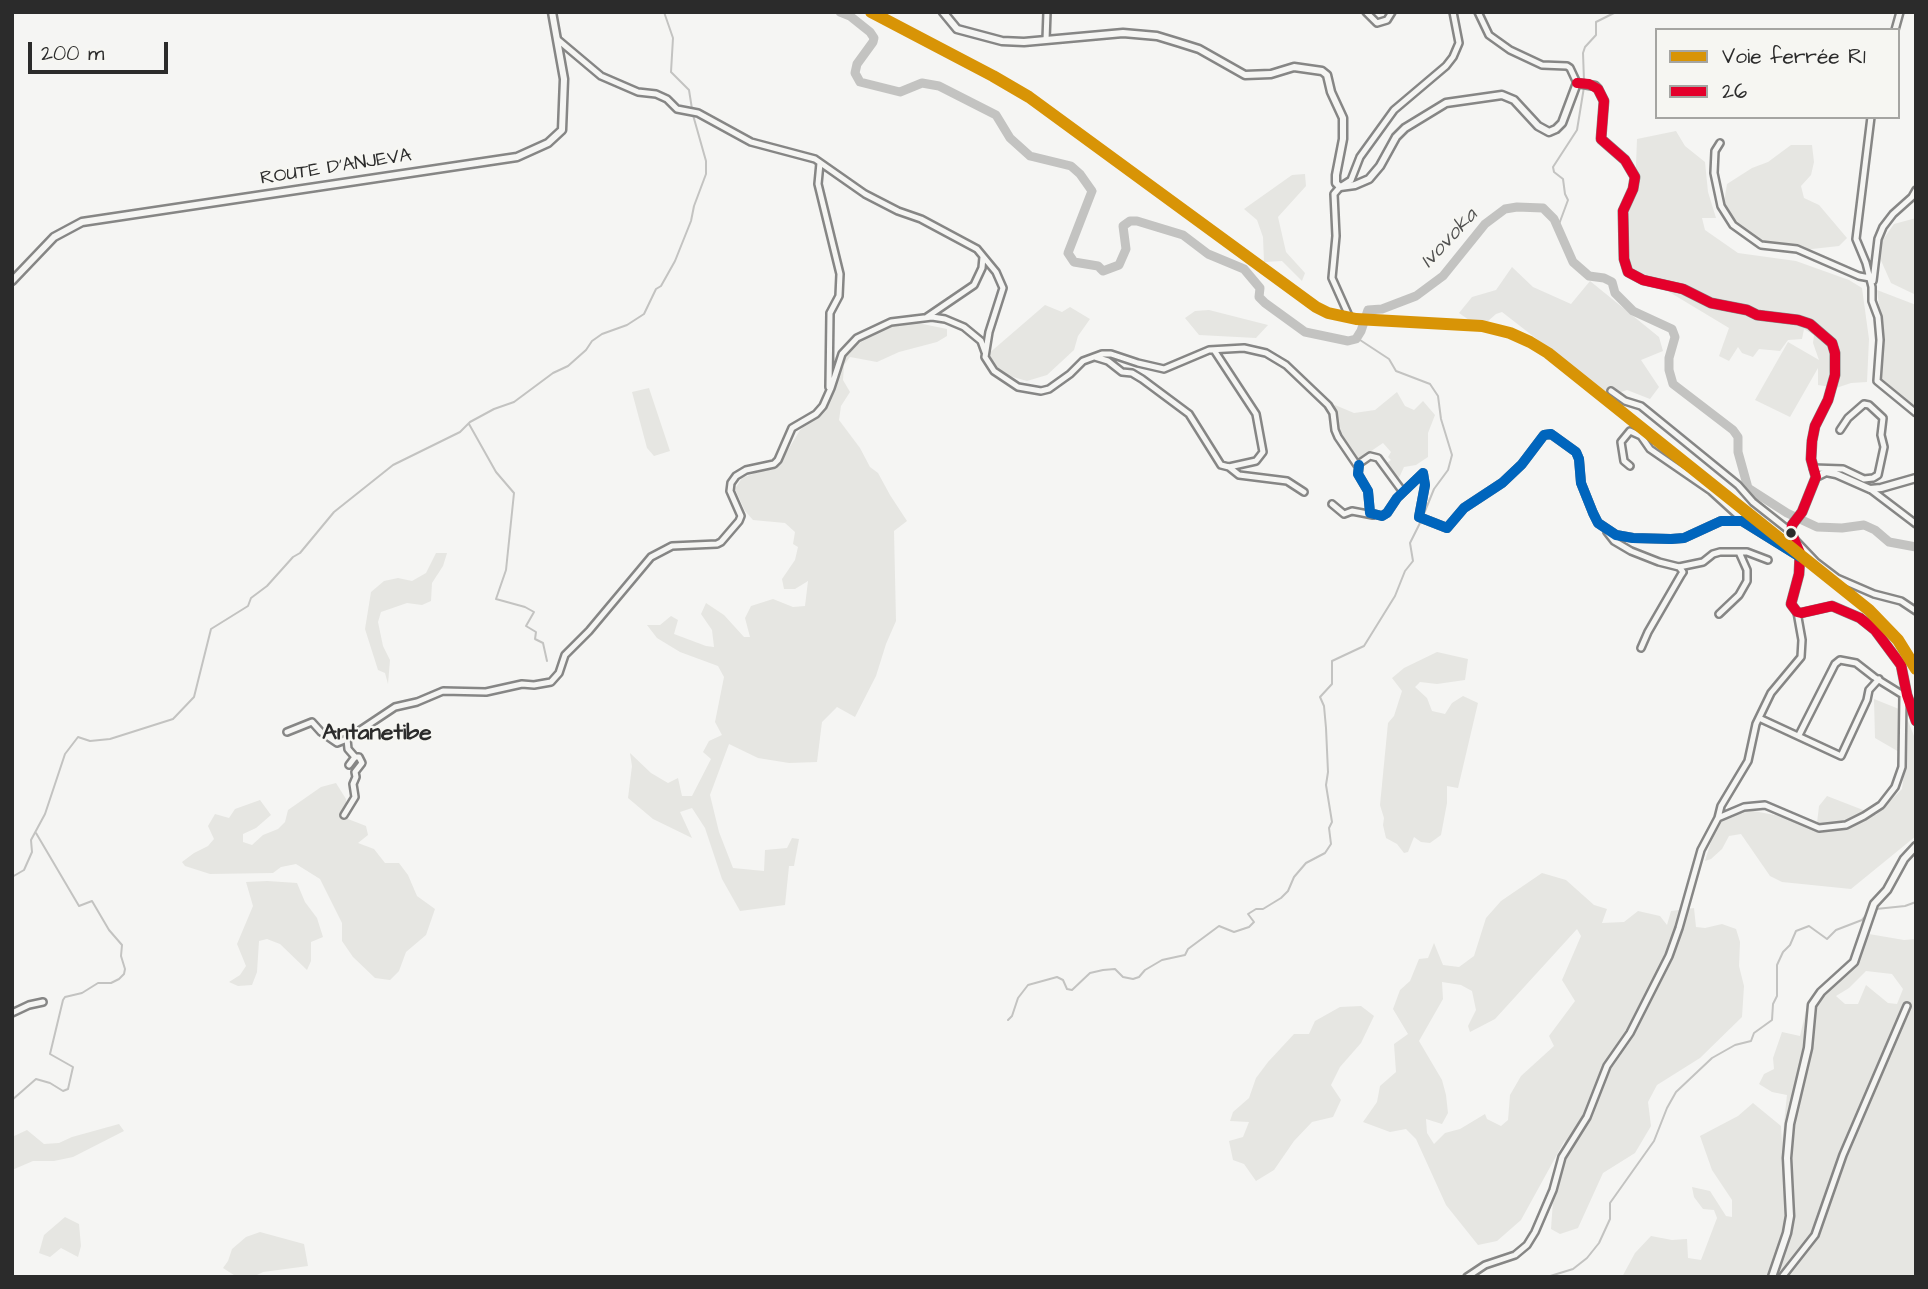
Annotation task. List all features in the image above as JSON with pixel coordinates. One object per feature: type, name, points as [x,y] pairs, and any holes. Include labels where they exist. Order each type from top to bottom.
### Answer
[{"type":"street","name":"ROUTE D'ANJEVA","points":[[12,281],[54,237],[82,222],[517,157],[538,148],[562,130],[564,79],[552,12]]},
{"type":"street","points":[[943,12],[957,29],[1002,41],[1123,33],[1157,36],[1199,49],[1245,75],[1271,74],[1294,67],[1322,71],[1327,75],[1331,92],[1343,118],[1343,139],[1336,174],[1336,183],[1340,187]]},
{"type":"street","points":[[1046,40],[1047,12]]},
{"type":"street","points":[[1366,12],[1377,23],[1387,20],[1392,12]]},
{"type":"street","points":[[1349,316],[1332,278],[1336,236],[1334,194],[1351,180],[1360,157],[1394,110],[1453,57],[1459,43],[1453,12]]},
{"type":"street","points":[[1478,12],[1489,34],[1510,50],[1542,65],[1567,66],[1579,82],[1598,89],[1604,101],[1601,139],[1625,160],[1635,177],[1633,189],[1623,211],[1624,259],[1628,272],[1643,280],[1683,289],[1711,303],[1757,315],[1810,324],[1832,343],[1835,374],[1812,441],[1816,477],[1802,512],[1791,528]]},
{"type":"street","points":[[557,39],[601,76],[638,92],[656,94],[667,99],[677,109],[698,113],[751,142],[815,159],[858,190],[968,244],[983,256],[996,272],[1003,288],[985,352]]},
{"type":"street","points":[[1340,187],[1355,185],[1368,179],[1380,166],[1396,137],[1437,107],[1482,96],[1502,95],[1514,100],[1538,126],[1549,132],[1562,123],[1579,82]]},
{"type":"street","points":[[1871,119],[1856,239],[1872,287]]},
{"type":"street","points":[[1720,143],[1714,161],[1717,190],[1721,206],[1733,225],[1760,245],[1797,249],[1859,276],[1870,278]]},
{"type":"street","points":[[820,163],[818,184],[840,274],[839,296],[830,313],[829,394]]},
{"type":"street","points":[[1916,190],[1883,227],[1878,239],[1872,287],[1880,340],[1877,381],[1916,413]]},
{"type":"street","points":[[927,317],[974,285],[982,268],[983,256]]},
{"type":"street","points":[[287,732],[312,722],[337,743],[395,707],[443,691],[486,692],[522,684],[551,682],[559,673],[565,654],[582,639],[652,557],[672,546],[721,542],[741,516],[730,491],[736,476],[746,470],[774,464],[792,428],[816,414],[829,394],[842,354],[857,338],[891,322],[927,317],[964,327],[981,341],[985,357],[994,371],[1018,387],[1041,391],[1049,390],[1092,356],[1111,354],[1164,369],[1209,349],[1244,348],[1266,353],[1286,365],[1328,405],[1333,413],[1338,437],[1353,461],[1359,465]]},
{"type":"street","points":[[1214,350],[1256,414],[1261,434],[1261,458],[1229,467]]},
{"type":"street","points":[[1092,356],[1101,358],[1122,372],[1132,373],[1189,414],[1221,465],[1229,467],[1239,475],[1287,481],[1304,492]]},
{"type":"street","points":[[1467,1277],[1485,1265],[1515,1255],[1527,1245],[1535,1233],[1553,1190],[1562,1157],[1587,1117],[1607,1066],[1630,1033],[1669,956],[1702,850],[1721,806],[1748,761],[1759,718],[1771,693],[1801,657],[1802,640],[1797,612],[1791,600],[1799,574],[1800,548],[1791,528],[1753,502],[1738,485],[1640,406],[1625,401],[1611,391]]},
{"type":"street","points":[[1813,468],[1843,469],[1864,479],[1878,475],[1884,447],[1881,435],[1883,418],[1869,405],[1864,404],[1848,418],[1840,430]]},
{"type":"street","points":[[1630,467],[1624,461],[1621,442],[1630,431],[1641,436],[1650,449],[1711,491],[1744,522],[1800,557]]},
{"type":"street","points":[[1332,504],[1344,514],[1352,511],[1382,516],[1420,473],[1424,474],[1425,485],[1423,518],[1447,528],[1464,508],[1502,484],[1522,464],[1544,435],[1552,434],[1576,452],[1581,483],[1588,503],[1598,523],[1616,535],[1633,538],[1684,538],[1721,520],[1744,522]]},
{"type":"street","points":[[1373,515],[1368,510],[1367,486],[1358,474],[1359,465],[1370,456],[1378,458],[1403,492]]},
{"type":"street","points":[[1816,477],[1826,472],[1836,474],[1870,489],[1916,524]]},
{"type":"street","points":[[1870,489],[1916,478]]},
{"type":"street","points":[[1605,529],[1614,541],[1630,551],[1679,567],[1703,562],[1713,554],[1747,552],[1768,560]]},
{"type":"street","points":[[1796,540],[1816,562],[1837,578],[1874,594],[1901,601],[1916,611]]},
{"type":"street","points":[[1719,614],[1739,595],[1747,581],[1747,570],[1739,552]]},
{"type":"street","points":[[1641,649],[1670,592],[1682,575],[1679,567]]},
{"type":"street","points":[[1718,818],[1744,807],[1765,805],[1819,828],[1846,825],[1881,805],[1895,787],[1902,767],[1905,695],[1901,665],[1885,642],[1860,618],[1832,607],[1797,612]]},
{"type":"street","points":[[1799,735],[1840,660],[1856,663],[1905,695],[1916,721]]},
{"type":"street","points":[[1759,718],[1841,756],[1870,690],[1879,680]]},
{"type":"street","points":[[344,815],[355,797],[355,773],[362,763],[359,757],[355,757],[348,749],[347,739]]},
{"type":"street","points":[[349,765],[355,757]]},
{"type":"street","points":[[1772,1277],[1789,1225],[1789,1135],[1795,1096],[1808,1048],[1811,1005],[1821,992],[1854,962],[1871,911],[1887,890],[1904,859],[1916,846]]},
{"type":"street","points":[[12,1013],[43,1002]]},
{"type":"street","points":[[1782,1277],[1815,1235],[1847,1145],[1907,1006]]},
{"type":"shaded area","points":[[1676,131],[1685,146],[1705,162],[1708,192],[1716,218],[1702,218],[1705,230],[1738,253],[1796,261],[1849,280],[1862,288],[1869,339],[1867,382],[1836,388],[1818,385],[1818,368],[1790,417],[1755,400],[1788,342],[1819,360],[1813,343],[1814,335],[1804,329],[1802,339],[1788,340],[1780,351],[1759,349],[1753,357],[1742,353],[1738,347],[1729,361],[1719,356],[1729,328],[1627,264],[1626,221],[1635,191],[1637,139]]},
{"type":"shaded area","points":[[1791,145],[1812,145],[1814,162],[1811,175],[1801,186],[1804,198],[1819,205],[1847,238],[1839,246],[1794,251],[1759,245],[1738,225],[1724,202],[1727,184],[1752,168],[1768,162]]},
{"type":"shaded area","points":[[1305,174],[1306,186],[1278,217],[1286,252],[1305,273],[1302,281],[1282,261],[1264,262],[1263,237],[1257,220],[1244,209],[1292,175]]},
{"type":"shaded area","points":[[1916,218],[1916,295],[1891,283],[1879,256],[1882,241],[1894,224]]},
{"type":"shaded area","points":[[1512,267],[1533,287],[1571,304],[1590,281],[1659,337],[1663,351],[1641,360],[1659,387],[1650,399],[1627,390],[1610,396],[1502,312],[1487,322],[1469,320],[1459,313],[1472,297],[1496,290]]},
{"type":"shaded area","points":[[1877,290],[1916,305],[1916,410],[1877,386],[1883,334]]},
{"type":"shaded area","points":[[1045,305],[1062,312],[1070,307],[1090,319],[1078,336],[1074,350],[1047,375],[1027,381],[1006,375],[996,368],[987,355]]},
{"type":"shaded area","points":[[1209,310],[1268,325],[1256,338],[1199,335],[1185,318],[1195,311]]},
{"type":"shaded area","points":[[913,322],[947,329],[947,336],[937,342],[899,352],[877,362],[850,357],[844,365],[843,380],[850,392],[841,406],[839,420],[860,448],[870,467],[878,473],[907,521],[894,531],[896,621],[876,676],[855,717],[837,707],[822,722],[817,762],[789,763],[758,758],[729,744],[710,795],[719,832],[733,868],[764,871],[765,850],[787,848],[792,838],[799,839],[794,866],[789,866],[785,905],[740,911],[722,879],[705,828],[692,808],[680,812],[692,838],[653,819],[628,798],[632,766],[630,753],[651,773],[668,783],[678,778],[682,796],[692,796],[711,759],[703,752],[709,741],[722,735],[715,722],[724,677],[718,666],[680,652],[657,638],[647,625],[660,625],[671,616],[678,620],[674,634],[714,647],[712,630],[701,614],[706,603],[724,615],[744,637],[750,637],[745,618],[751,606],[773,599],[793,607],[805,606],[808,581],[795,589],[784,589],[782,579],[795,560],[798,547],[793,544],[795,532],[785,523],[753,520],[745,511],[735,489],[742,478],[774,466],[782,460],[800,430],[822,410],[832,390],[834,358],[864,337],[894,325]]},
{"type":"shaded area","points":[[649,388],[670,451],[654,456],[647,448],[632,392]]},
{"type":"shaded area","points":[[1397,392],[1405,406],[1414,410],[1423,401],[1435,415],[1428,433],[1428,457],[1416,465],[1404,467],[1398,480],[1385,464],[1391,460],[1388,457],[1391,452],[1383,443],[1355,462],[1335,426],[1333,408],[1335,405],[1354,413],[1375,410]]},
{"type":"shaded area","points":[[436,553],[447,553],[443,566],[432,583],[431,601],[422,605],[407,603],[381,612],[378,622],[383,646],[390,660],[388,684],[385,673],[378,670],[365,629],[371,592],[384,581],[398,578],[412,581],[426,573]]},
{"type":"shaded area","points":[[1437,652],[1468,659],[1465,680],[1437,684],[1420,682],[1415,687],[1427,698],[1432,711],[1445,714],[1452,703],[1463,696],[1478,703],[1458,788],[1447,786],[1441,835],[1430,843],[1421,842],[1414,837],[1408,852],[1404,853],[1397,844],[1386,838],[1380,805],[1388,723],[1394,716],[1402,691],[1392,678],[1404,668]]},
{"type":"shaded area","points":[[1874,699],[1904,711],[1916,741],[1916,836],[1851,889],[1782,882],[1770,876],[1741,834],[1729,836],[1722,849],[1705,861],[1717,822],[1743,809],[1817,823],[1819,806],[1827,796],[1876,815],[1902,789],[1906,756],[1875,738]]},
{"type":"shaded area","points":[[336,783],[346,799],[348,819],[366,826],[368,835],[358,843],[374,849],[385,863],[399,863],[408,875],[417,896],[435,909],[426,935],[406,952],[399,971],[390,980],[375,978],[353,957],[342,941],[342,923],[320,879],[296,864],[281,867],[273,873],[210,874],[185,866],[182,862],[208,846],[214,839],[208,826],[215,814],[229,818],[235,809],[260,800],[271,815],[256,828],[243,834],[243,842],[252,845],[263,835],[278,829],[285,822],[288,810],[321,787]]},
{"type":"shaded area","points":[[1542,873],[1566,880],[1594,905],[1607,909],[1602,923],[1624,922],[1638,911],[1660,916],[1667,925],[1671,911],[1694,908],[1696,927],[1722,924],[1736,929],[1740,942],[1739,966],[1744,986],[1742,1017],[1700,1058],[1657,1085],[1648,1102],[1651,1126],[1635,1153],[1603,1173],[1578,1228],[1560,1234],[1551,1229],[1553,1201],[1565,1140],[1521,1220],[1497,1241],[1478,1245],[1446,1205],[1416,1139],[1406,1129],[1390,1132],[1363,1122],[1377,1102],[1380,1086],[1396,1072],[1394,1044],[1408,1034],[1393,1009],[1400,990],[1410,981],[1419,959],[1428,958],[1434,943],[1443,965],[1459,967],[1474,956],[1486,918],[1501,901]],"holes":[[[1577,929],[1581,936],[1562,980],[1575,1001],[1549,1036],[1554,1046],[1521,1076],[1510,1095],[1508,1120],[1501,1126],[1487,1119],[1485,1114],[1460,1129],[1445,1133],[1434,1144],[1427,1133],[1426,1119],[1442,1124],[1448,1113],[1446,1095],[1442,1080],[1419,1041],[1443,999],[1442,982],[1461,985],[1472,991],[1476,1010],[1468,1026],[1470,1032],[1495,1019]]]},
{"type":"shaded area","points":[[246,882],[297,883],[305,902],[317,918],[323,937],[311,942],[311,961],[307,970],[280,944],[267,939],[259,941],[257,972],[252,985],[238,986],[229,982],[240,975],[246,966],[237,944],[253,906]]},
{"type":"shaded area","points":[[1863,933],[1904,940],[1916,939],[1916,1277],[1622,1277],[1635,1253],[1651,1236],[1672,1240],[1687,1239],[1688,1258],[1701,1260],[1717,1218],[1714,1210],[1703,1209],[1694,1197],[1692,1187],[1710,1191],[1726,1216],[1732,1217],[1732,1200],[1712,1170],[1700,1136],[1738,1116],[1753,1103],[1781,1126],[1782,1142],[1787,1095],[1772,1092],[1759,1084],[1764,1074],[1774,1069],[1773,1058],[1782,1032],[1800,1036],[1808,1002],[1848,969]],"holes":[[[1866,971],[1892,974],[1903,989],[1897,1004],[1888,1003],[1866,985],[1858,1004],[1845,1004],[1836,996],[1849,988]]]},
{"type":"shaded area","points":[[1361,1006],[1374,1016],[1361,1043],[1340,1067],[1331,1085],[1341,1100],[1333,1117],[1312,1122],[1294,1141],[1274,1170],[1256,1181],[1244,1164],[1233,1160],[1229,1141],[1243,1137],[1249,1122],[1230,1121],[1233,1112],[1249,1098],[1256,1078],[1294,1034],[1309,1034],[1315,1021],[1340,1007]]},
{"type":"shaded area","points":[[119,1124],[124,1131],[73,1157],[33,1161],[12,1170],[12,1137],[27,1130],[44,1144],[59,1143]]},
{"type":"shaded area","points":[[65,1217],[79,1224],[81,1246],[78,1257],[61,1248],[50,1257],[39,1253],[44,1235]]},
{"type":"shaded area","points":[[260,1232],[304,1244],[308,1266],[263,1272],[253,1277],[237,1277],[223,1268],[232,1249],[246,1237]]},
{"type":"waterway","points":[[664,12],[673,38],[671,72],[689,90],[692,109]]},
{"type":"waterway","name":"Ivovoka","points":[[840,12],[850,16],[874,38],[857,64],[855,73],[860,82],[900,92],[922,83],[939,86],[996,115],[1010,138],[1030,156],[1071,166],[1080,174],[1092,191],[1068,253],[1074,262],[1098,266],[1103,271],[1119,265],[1126,249],[1123,226],[1130,221],[1137,221],[1183,235],[1208,254],[1244,269],[1260,288],[1259,297],[1305,332],[1348,341],[1356,339],[1368,310],[1382,309],[1416,296],[1443,276],[1485,224],[1505,209],[1543,208],[1554,219],[1573,262],[1589,276],[1612,282],[1615,293],[1633,311],[1672,329],[1675,337],[1669,358],[1669,370],[1673,384],[1733,430],[1738,437],[1738,452],[1748,488],[1787,513],[1817,527],[1864,525],[1889,542],[1916,547]]},
{"type":"waterway","points":[[1584,81],[1583,53],[1596,35],[1596,22],[1616,12]]},
{"type":"waterway","points":[[1558,227],[1568,200],[1563,179],[1554,172],[1553,167],[1577,130],[1584,87]]},
{"type":"waterway","points":[[12,877],[24,870],[32,852],[31,840],[45,814],[65,754],[78,737],[90,741],[110,739],[173,719],[194,697],[211,629],[248,606],[251,598],[300,553],[334,512],[393,465],[460,432],[470,422],[494,409],[514,402],[553,373],[568,366],[602,334],[627,325],[644,314],[656,289],[661,286],[675,261],[706,174],[706,161],[693,115]]},
{"type":"waterway","points":[[1357,338],[1389,359],[1396,371],[1430,384],[1438,396],[1441,419],[1452,455],[1448,470],[1434,489],[1423,516]]},
{"type":"waterway","points":[[469,424],[496,472],[514,493],[506,570],[496,599],[534,612],[526,626],[536,632],[535,639],[543,643],[547,661]]},
{"type":"waterway","points":[[1008,1020],[1018,998],[1028,985],[1057,977],[1063,980],[1067,989],[1072,990],[1090,973],[1115,969],[1123,977],[1133,979],[1162,960],[1185,955],[1188,949],[1219,926],[1234,932],[1249,927],[1254,922],[1248,914],[1281,898],[1306,863],[1325,853],[1331,844],[1329,828],[1332,822],[1326,785],[1328,772],[1324,706],[1320,697],[1332,684],[1332,661],[1364,646],[1395,596],[1405,571],[1413,561],[1410,543],[1421,521]]},
{"type":"waterway","points":[[12,1100],[36,1079],[63,1091],[68,1089],[73,1067],[50,1054],[63,1000],[98,983],[111,983],[119,979],[125,969],[121,956],[122,945],[109,930],[92,901],[79,906],[36,833]]},
{"type":"waterway","points":[[1876,909],[1916,902]]},
{"type":"waterway","points":[[1547,1277],[1573,1269],[1587,1258],[1599,1243],[1610,1219],[1610,1203],[1654,1141],[1676,1092],[1712,1058],[1735,1045],[1751,1041],[1754,1033],[1772,1020],[1773,1004],[1777,996],[1777,965],[1796,931],[1809,926],[1827,939],[1836,930],[1862,920],[1868,913]]},
{"type":"rail line","name":"R1","points":[[871,12],[1029,97],[1316,307],[1328,313],[1356,319],[1482,326],[1510,333],[1548,353],[1869,610],[1898,640],[1916,669]]},
{"type":"transit line","name":"26","points":[[1577,83],[1589,84],[1598,89],[1604,101],[1601,139],[1625,160],[1635,177],[1633,189],[1623,211],[1624,259],[1628,272],[1643,280],[1683,289],[1711,303],[1747,310],[1757,315],[1810,324],[1832,343],[1835,375],[1828,400],[1815,426],[1812,441],[1811,459],[1816,477],[1802,512],[1792,525],[1791,532],[1800,553],[1799,574],[1791,604],[1801,613],[1832,606],[1860,618],[1875,630],[1901,665],[1916,721]]},
{"type":"transit line","points":[[1359,465],[1358,474],[1368,491],[1370,513],[1382,516],[1387,513],[1397,498],[1423,473],[1425,485],[1419,517],[1447,528],[1464,508],[1502,483],[1522,464],[1544,435],[1551,434],[1576,452],[1581,483],[1593,513],[1598,523],[1616,535],[1633,538],[1684,538],[1721,521],[1742,521],[1800,557]]},
{"type":"district","name":"Antanetibe","points":[[377,734]]}]
